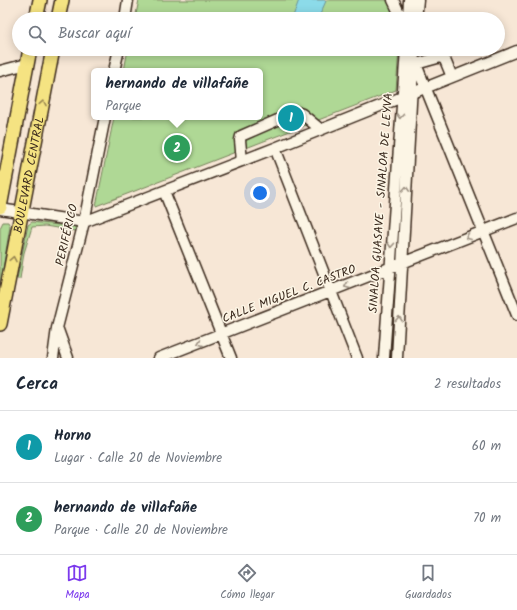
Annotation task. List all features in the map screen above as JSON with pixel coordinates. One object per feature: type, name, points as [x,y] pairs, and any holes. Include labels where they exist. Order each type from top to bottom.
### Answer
[{"type":"main road","points":[[37,12],[40,0]]},
{"type":"main road","points":[[59,12],[62,0]]},
{"type":"main road","name":"BOULEVARD CENTRAL","points":[[0,208],[29,56]]},
{"type":"main road","name":"BOULEVARD CENTRAL","points":[[0,324],[23,213],[52,56]]},
{"type":"street","points":[[126,12],[128,0]]},
{"type":"street","points":[[393,0],[399,12]]},
{"type":"street","points":[[408,12],[409,0]]},
{"type":"street","points":[[417,12],[418,0]]},
{"type":"street","points":[[505,56],[517,51]]},
{"type":"street","points":[[115,68],[117,56]]},
{"type":"street","name":"SINALOA GUASAVE - SINALOA DE LEYVA","points":[[397,358],[403,264],[406,56]]},
{"type":"street","points":[[452,77],[445,60],[441,57],[414,56],[517,315]]},
{"type":"street","name":"SINALOA GUASAVE - SINALOA DE LEYVA","points":[[384,358],[389,269],[406,95],[414,56]]},
{"type":"street","points":[[0,208],[84,222],[275,148],[426,86],[504,56]]},
{"type":"street","points":[[0,71],[27,64]]},
{"type":"street","points":[[242,161],[240,140],[242,136],[293,113],[302,114],[320,129]]},
{"type":"street","name":"PERIFÉRICO","points":[[53,358],[57,328],[84,222],[104,120]]},
{"type":"street","points":[[275,148],[358,358]]},
{"type":"street","points":[[164,191],[230,358]]},
{"type":"street","name":"CALLE MIGUEL C. CASTRO","points":[[159,358],[332,292],[517,218]]},
{"type":"street","points":[[57,328],[68,358]]},
{"type":"green space","points":[[139,0],[388,0],[393,12],[136,12]]},
{"type":"green space","points":[[127,56],[398,56],[396,90],[96,206],[113,120],[263,120],[263,68],[125,68]]},
{"type":"green space","points":[[3,222],[8,222],[10,226],[0,288],[0,228]]},
{"type":"green space","points":[[32,222],[76,227],[75,231],[45,226],[32,227],[24,253],[20,279],[17,279],[28,225]]},
{"type":"water","points":[[299,0],[326,1],[321,12],[295,12]]},
{"type":"place","name":"Horno","points":[[291,118]]},
{"type":"place","name":"hernando de villafañe","points":[[177,148]]}]
